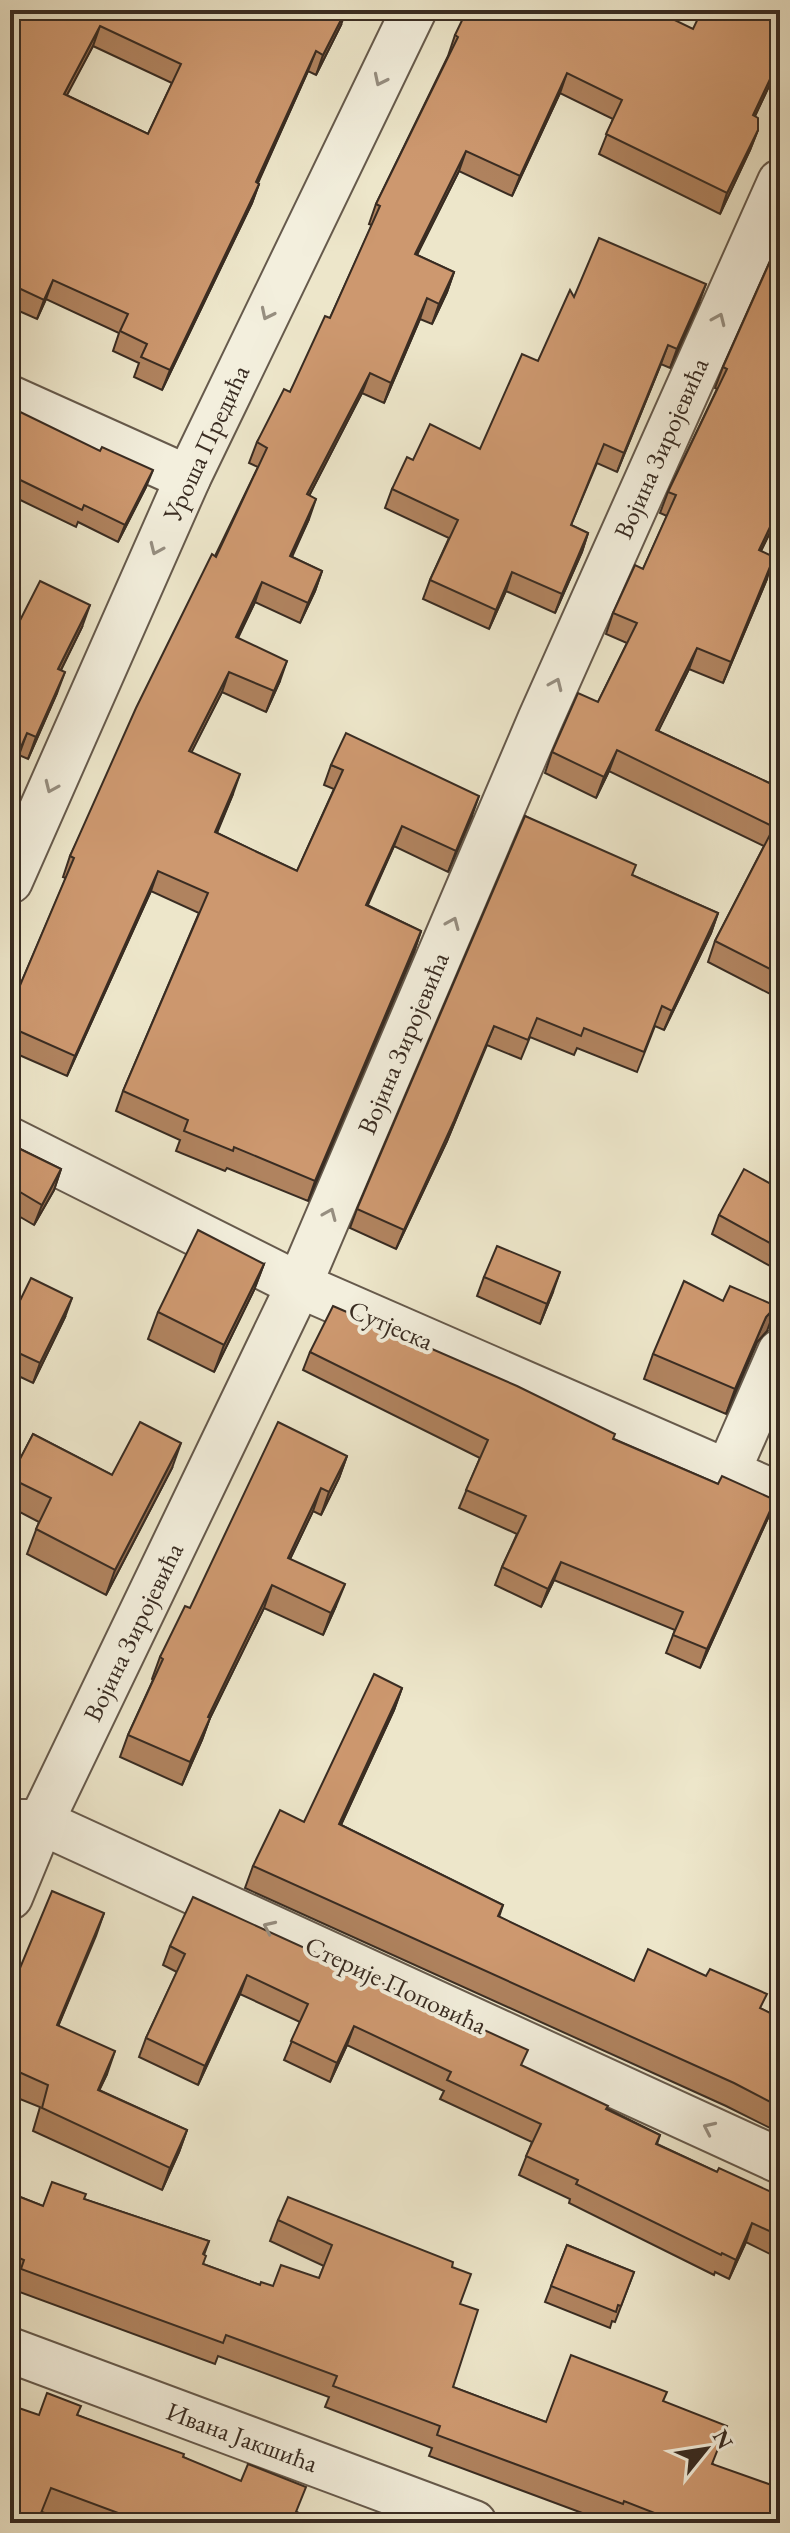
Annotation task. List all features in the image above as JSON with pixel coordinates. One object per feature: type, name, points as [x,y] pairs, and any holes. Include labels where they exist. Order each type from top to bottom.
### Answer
[{"type":"street","name":"Уроша Предића","points":[[10,881],[188,478],[414,10]]},
{"type":"street","name":"Војина Зиројевића","points":[[10,1897],[25,1822],[299,1285],[540,720],[780,182]]},
{"type":"street","points":[[10,398],[188,478]]},
{"type":"street","name":"Сутјеска","points":[[10,1140],[299,1285],[780,1495]]},
{"type":"street","points":[[728,1471],[780,1352]]},
{"type":"street","name":"Стерије Поповића","points":[[25,1822],[780,2161]]},
{"type":"street","name":"Ивана Јакшића","points":[[10,2350],[474,2523]]},
{"type":"building","points":[[10,10],[346,10],[323,55],[316,51],[256,182],[259,184],[170,370],[141,357],[147,344],[120,331],[128,314],[53,280],[44,300],[10,284]],"holes":[[[100,26],[181,64],[148,134],[64,94]]]},
{"type":"building","points":[[467,10],[654,10],[693,29],[702,10],[780,10],[780,58],[753,115],[758,118],[758,130],[727,193],[606,134],[622,100],[567,73],[520,176],[466,151],[415,254],[454,272],[439,304],[427,298],[391,383],[370,373],[307,494],[316,499],[290,556],[322,571],[308,603],[262,582],[236,637],[287,661],[274,691],[229,672],[189,751],[240,774],[215,832],[297,871],[343,770],[331,765],[346,733],[479,796],[456,851],[402,826],[366,905],[421,931],[315,1181],[234,1147],[233,1151],[184,1131],[188,1120],[123,1091],[208,893],[158,871],[75,1056],[10,1027],[10,1009],[74,858],[70,856],[136,708],[212,554],[216,557],[267,448],[257,442],[284,389],[290,392],[325,316],[330,318],[380,206],[376,204],[458,37],[455,35]]},
{"type":"building","points":[[599,238],[706,284],[677,349],[668,345],[624,453],[604,444],[571,525],[588,533],[562,594],[512,572],[496,610],[430,580],[458,520],[392,489],[407,457],[413,460],[430,424],[480,449],[522,354],[538,361],[570,290],[574,297]]},
{"type":"building","points":[[780,239],[780,506],[759,550],[774,557],[731,662],[697,648],[656,730],[780,788],[780,974],[715,941],[774,827],[617,750],[604,777],[552,752],[578,693],[598,702],[637,623],[613,613],[635,565],[643,569],[676,495],[668,492],[727,369],[723,367]]},
{"type":"building","points":[[10,407],[100,451],[102,447],[153,470],[125,525],[84,505],[82,510],[10,475]]},
{"type":"building","points":[[40,581],[90,605],[58,669],[65,672],[36,737],[27,733],[10,772],[10,640]]},
{"type":"building","points":[[525,816],[636,865],[632,875],[718,913],[672,1011],[662,1006],[644,1052],[584,1028],[581,1036],[537,1018],[528,1040],[494,1026],[404,1230],[357,1209]]},
{"type":"building","points":[[10,1144],[61,1169],[42,1205],[10,1186]]},
{"type":"building","points":[[744,1169],[780,1189],[780,1241],[777,1247],[719,1215]]},
{"type":"building","points":[[198,1230],[264,1264],[224,1345],[158,1312]]},
{"type":"building","points":[[497,1246],[560,1272],[547,1304],[484,1277]]},
{"type":"building","points":[[31,1278],[72,1298],[40,1363],[10,1349],[10,1321]]},
{"type":"building","points":[[684,1281],[723,1301],[730,1286],[776,1306],[766,1317],[735,1389],[653,1354]]},
{"type":"building","points":[[333,1306],[517,1386],[615,1434],[613,1439],[718,1484],[722,1476],[775,1500],[707,1649],[673,1635],[683,1612],[561,1562],[548,1589],[502,1567],[526,1516],[466,1490],[488,1440],[310,1352]]},
{"type":"building","points":[[140,1422],[181,1443],[115,1570],[36,1529],[51,1498],[10,1478],[33,1434],[112,1475]]},
{"type":"building","points":[[278,1422],[347,1456],[329,1492],[321,1488],[288,1558],[345,1584],[331,1613],[272,1585],[208,1717],[190,1762],[128,1735],[163,1659],[160,1657],[185,1606],[190,1608]]},
{"type":"building","points":[[374,1674],[402,1688],[339,1824],[503,1905],[498,1916],[634,1981],[648,1949],[706,1976],[710,1969],[767,1994],[760,2008],[780,2018],[780,2107],[734,2083],[253,1866],[280,1810],[304,1822]]},
{"type":"building","points":[[52,1891],[104,1913],[57,2025],[115,2051],[98,2090],[187,2130],[170,2168],[42,2108],[48,2085],[10,2068],[10,1992]]},
{"type":"building","points":[[193,1897],[528,2050],[521,2065],[608,2106],[606,2109],[660,2135],[656,2144],[780,2196],[780,2236],[752,2223],[736,2260],[576,2184],[578,2180],[526,2156],[541,2124],[447,2080],[451,2072],[354,2026],[337,2063],[291,2041],[308,2004],[247,1975],[205,2066],[146,2038],[185,1954],[170,1946]]},
{"type":"building","points":[[52,2182],[86,2194],[84,2199],[209,2241],[203,2254],[206,2256],[203,2264],[260,2285],[261,2282],[273,2286],[281,2265],[319,2278],[332,2245],[278,2220],[288,2197],[453,2262],[452,2267],[471,2274],[460,2304],[478,2310],[453,2387],[546,2422],[571,2355],[667,2392],[663,2401],[727,2426],[712,2464],[780,2488],[780,2523],[680,2523],[624,2501],[623,2504],[437,2435],[440,2426],[333,2386],[337,2376],[226,2335],[223,2343],[21,2269],[24,2260],[10,2254],[10,2193],[43,2206]]},
{"type":"building","points":[[567,2245],[634,2272],[616,2312],[551,2286]]},
{"type":"building","points":[[47,2393],[81,2406],[77,2415],[184,2454],[183,2457],[241,2481],[248,2464],[306,2487],[296,2512],[325,2523],[145,2523],[51,2488],[37,2523],[10,2523],[10,2405],[39,2415]]}]
